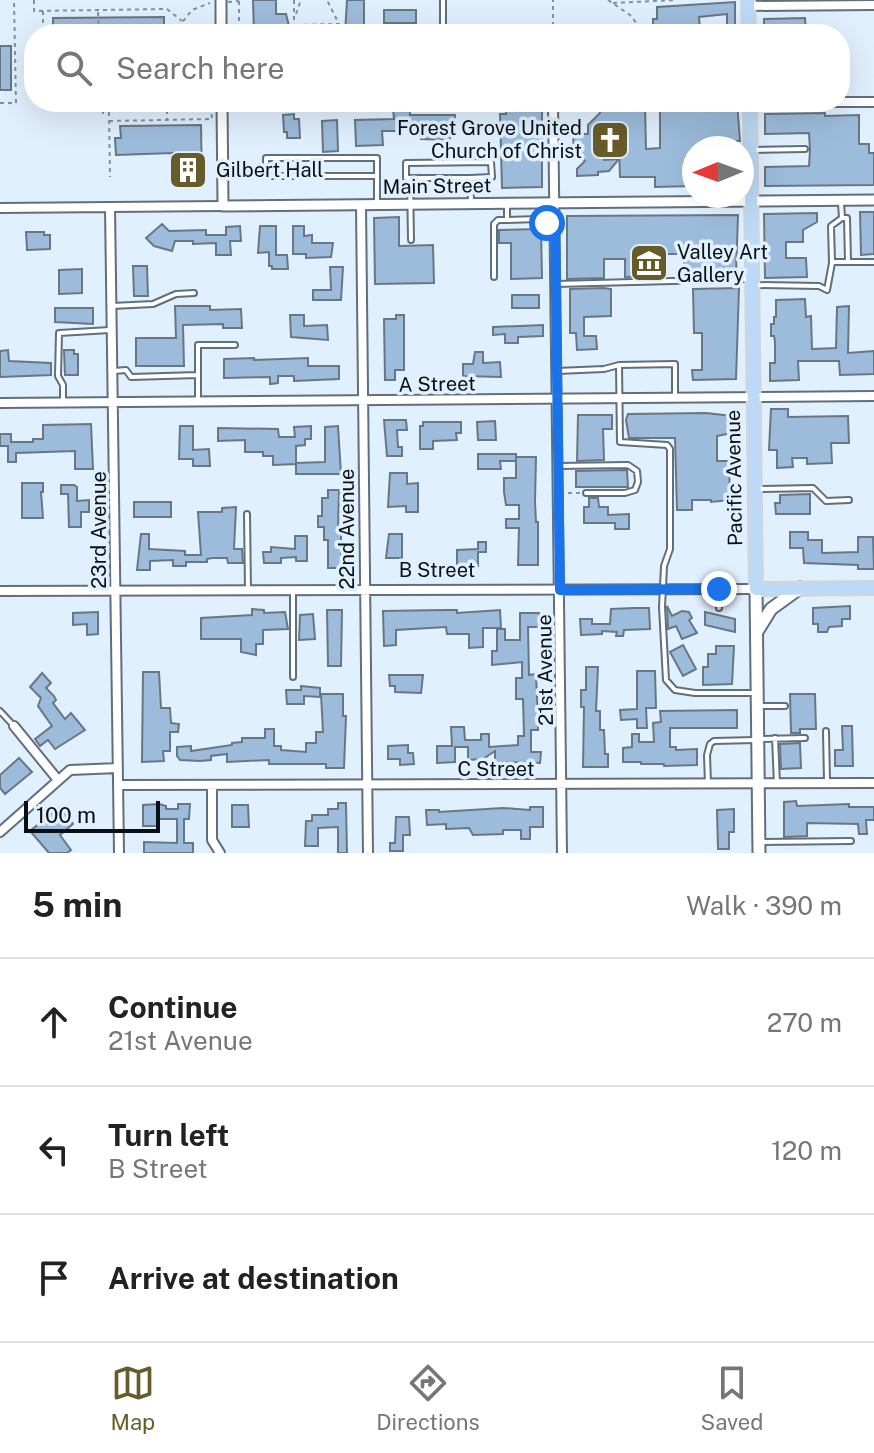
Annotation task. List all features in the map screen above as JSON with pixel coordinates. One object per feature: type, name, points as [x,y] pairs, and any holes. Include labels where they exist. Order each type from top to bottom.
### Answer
[{"type":"main road","points":[[748,3],[749,24]]},
{"type":"main road","name":"Pacific Avenue","points":[[750,112],[750,136]]},
{"type":"main road","name":"Pacific Avenue","points":[[751,208],[758,848]]},
{"type":"main road","points":[[756,634],[771,609],[800,588]]},
{"type":"main road","name":"B Street","points":[[756,589],[874,588]]},
{"type":"street","points":[[221,1],[221,24]]},
{"type":"street","points":[[748,3],[844,2],[874,5]]},
{"type":"street","points":[[850,102],[874,102]]},
{"type":"street","points":[[222,112],[223,206]]},
{"type":"street","name":"21st Avenue","points":[[553,112],[562,853]]},
{"type":"street","name":"Main Street","points":[[754,201],[874,200]]},
{"type":"street","name":"Main Street","points":[[0,208],[682,202]]},
{"type":"street","name":"22nd Avenue","points":[[361,205],[368,853]]},
{"type":"street","name":"23rd Avenue","points":[[110,207],[119,853]]},
{"type":"street","name":"A Street","points":[[0,403],[874,396]]},
{"type":"street","name":"B Street","points":[[0,591],[756,589]]},
{"type":"street","points":[[14,726],[58,780]]},
{"type":"street","points":[[0,832],[58,780],[77,768],[118,768]]},
{"type":"street","name":"C Street","points":[[118,785],[874,783]]},
{"type":"street","points":[[212,786],[212,840],[220,853]]},
{"type":"lane","points":[[443,0],[443,24]]},
{"type":"lane","points":[[754,150],[805,149]]},
{"type":"lane","points":[[377,176],[266,176],[266,158],[377,158],[377,176],[377,205]]},
{"type":"lane","points":[[491,162],[492,177],[410,178],[406,178],[406,163],[491,162]]},
{"type":"lane","points":[[410,178],[411,240]]},
{"type":"lane","points":[[470,178],[471,204]]},
{"type":"lane","points":[[840,201],[842,218]]},
{"type":"lane","points":[[507,203],[507,220]]},
{"type":"lane","points":[[556,284],[752,282],[819,286],[829,290],[831,226],[842,218],[847,218],[848,262]]},
{"type":"lane","points":[[494,277],[494,224],[498,220],[537,219],[555,223]]},
{"type":"lane","points":[[832,262],[874,262]]},
{"type":"lane","points":[[112,306],[153,304],[176,294],[194,293]]},
{"type":"lane","points":[[63,403],[63,385],[58,376],[59,333],[112,329]]},
{"type":"lane","points":[[198,402],[198,345],[235,345]]},
{"type":"lane","points":[[557,371],[675,364],[675,398]]},
{"type":"lane","points":[[619,365],[620,442],[667,445],[670,449],[670,549],[664,566],[662,589],[666,680],[675,690],[695,693],[757,693]]},
{"type":"lane","points":[[114,371],[126,370],[131,377],[198,375]]},
{"type":"lane","points":[[558,466],[628,465],[637,471],[635,490],[586,493]]},
{"type":"lane","points":[[755,489],[813,488],[826,501],[849,500]]},
{"type":"lane","points":[[247,514],[248,590]]},
{"type":"lane","points":[[719,589],[719,608]]},
{"type":"lane","points":[[293,590],[293,677]]},
{"type":"lane","points":[[757,706],[785,706]]},
{"type":"lane","points":[[0,711],[14,726]]},
{"type":"lane","points":[[826,731],[827,783]]},
{"type":"lane","points":[[775,738],[777,784]]},
{"type":"lane","points":[[708,784],[707,755],[714,741],[805,738]]},
{"type":"lane","points":[[758,848],[851,841]]},
{"type":"path","points":[[0,103],[16,103],[14,0]]},
{"type":"path","points":[[34,0],[34,11],[167,9],[182,21]]},
{"type":"path","points":[[239,0],[239,24]]},
{"type":"path","points":[[294,0],[296,24]]},
{"type":"path","points":[[295,15],[301,0]]},
{"type":"path","points":[[327,0],[339,24]]},
{"type":"path","points":[[553,0],[553,24]]},
{"type":"path","points":[[608,0],[630,15],[637,24]]},
{"type":"path","points":[[613,3],[677,0]]},
{"type":"path","points":[[180,24],[202,4],[221,1]]},
{"type":"path","points":[[43,11],[43,24]]},
{"type":"path","points":[[98,11],[99,24]]},
{"type":"path","points":[[103,112],[109,113],[110,177]]},
{"type":"path","points":[[167,112],[167,120]]},
{"type":"path","points":[[109,121],[212,119],[212,112]]},
{"type":"path","points":[[558,493],[586,493]]},
{"type":"building","points":[[253,0],[276,0],[276,14],[286,14],[288,24],[254,24]]},
{"type":"building","points":[[347,0],[364,0],[364,24],[346,24]]},
{"type":"building","points":[[735,2],[735,24],[727,24],[727,14],[699,17],[700,24],[653,24],[653,19],[657,19],[657,7]]},
{"type":"building","points":[[384,10],[416,10],[416,23],[384,23]]},
{"type":"building","points":[[164,17],[164,24],[53,24],[53,18]]},
{"type":"building","points":[[805,18],[805,24],[764,24],[764,19]]},
{"type":"building","points":[[0,46],[11,46],[11,90],[0,90]]},
{"type":"building","points":[[393,112],[455,115],[455,126],[450,126],[450,140],[421,139],[421,122],[401,123],[401,131],[382,131],[383,145],[356,146],[355,120],[394,119]]},
{"type":"building","points":[[542,112],[542,187],[502,188],[500,114]]},
{"type":"building","points":[[600,112],[645,112],[646,149],[660,148],[660,112],[738,112],[740,136],[682,136],[682,186],[655,187],[655,177],[620,177],[619,145],[604,146],[604,160],[619,159],[609,171],[577,176],[577,169],[585,161],[574,150],[573,134],[588,134],[588,125]]},
{"type":"building","points":[[825,113],[825,116],[859,115],[859,144],[869,144],[869,153],[874,153],[874,185],[765,186],[765,167],[809,166],[810,150],[809,133],[765,134],[765,114]]},
{"type":"building","points":[[294,114],[294,119],[299,119],[300,138],[287,138],[283,115]]},
{"type":"building","points":[[337,120],[338,151],[323,152],[322,121]]},
{"type":"building","name":"Gilbert Hall","points":[[201,125],[202,185],[174,186],[173,153],[116,155],[115,138],[121,138],[120,126]]},
{"type":"building","points":[[860,212],[874,212],[874,254],[861,255]]},
{"type":"building","points":[[817,213],[817,222],[803,230],[803,242],[786,242],[786,258],[806,258],[807,277],[765,278],[764,214]]},
{"type":"building","points":[[738,215],[736,274],[716,275],[716,270],[696,270],[696,275],[684,276],[684,254],[659,254],[659,276],[625,277],[625,259],[604,259],[604,278],[567,279],[567,216]]},
{"type":"building","points":[[399,217],[399,246],[433,245],[434,283],[375,284],[374,218]]},
{"type":"building","points":[[162,224],[169,231],[206,230],[206,235],[226,235],[226,227],[240,226],[241,241],[230,241],[231,255],[216,255],[216,243],[193,244],[193,241],[175,241],[172,251],[154,246],[146,238]]},
{"type":"building","points":[[260,226],[276,226],[276,255],[287,255],[288,269],[272,269],[269,266],[269,252],[258,253]]},
{"type":"building","points":[[293,226],[304,226],[304,236],[312,235],[312,243],[333,243],[331,257],[306,258],[306,254],[293,254]]},
{"type":"building","points":[[541,229],[542,278],[511,279],[511,243],[499,243],[499,230]]},
{"type":"building","points":[[26,232],[50,235],[50,249],[27,250]]},
{"type":"building","points":[[133,266],[147,266],[148,296],[134,296]]},
{"type":"building","points":[[330,267],[343,267],[341,300],[313,300],[313,290],[331,290]]},
{"type":"building","points":[[82,269],[82,293],[59,294],[59,270]]},
{"type":"building","points":[[739,288],[736,379],[693,380],[692,370],[702,370],[702,333],[694,333],[693,289]]},
{"type":"building","points":[[570,289],[611,289],[611,316],[584,317],[584,336],[596,336],[597,349],[577,350],[576,333],[570,333]]},
{"type":"building","points":[[512,295],[539,295],[539,308],[512,308]]},
{"type":"building","points":[[805,299],[806,317],[811,316],[812,349],[836,348],[837,307],[849,306],[848,353],[874,351],[874,374],[840,375],[839,361],[798,361],[799,380],[770,381],[770,363],[775,363],[771,324],[774,324],[776,317],[776,300]]},
{"type":"building","points":[[175,306],[210,306],[210,310],[241,309],[242,328],[223,328],[223,324],[183,325],[184,366],[136,366],[136,338],[176,338]]},
{"type":"building","points":[[55,308],[93,308],[93,324],[55,322]]},
{"type":"building","points":[[290,315],[304,315],[304,326],[327,325],[328,340],[291,337]]},
{"type":"building","points":[[396,315],[404,315],[404,370],[395,370],[395,380],[385,380],[384,319],[396,319]]},
{"type":"building","points":[[543,325],[543,336],[518,337],[518,343],[505,343],[505,334],[493,335],[493,327]]},
{"type":"building","points":[[8,350],[9,361],[51,363],[51,375],[0,377],[0,351]]},
{"type":"building","points":[[64,350],[74,350],[74,354],[78,354],[78,375],[65,375]]},
{"type":"building","points":[[475,352],[483,352],[483,363],[500,362],[501,377],[463,376],[463,364],[473,364]]},
{"type":"building","points":[[308,358],[308,366],[339,366],[339,379],[294,381],[294,376],[278,376],[278,383],[270,384],[270,377],[224,378],[224,359]]},
{"type":"building","points":[[771,409],[788,409],[788,417],[848,416],[849,443],[831,443],[832,463],[807,464],[807,458],[792,458],[793,467],[777,468],[777,450],[769,450]]},
{"type":"building","points":[[706,413],[732,416],[732,433],[717,436],[717,461],[729,461],[730,500],[692,500],[692,510],[677,510],[675,438],[629,438],[626,420],[628,414]]},
{"type":"building","points":[[578,415],[612,415],[612,429],[603,429],[604,460],[577,461]]},
{"type":"building","points":[[384,420],[406,420],[407,430],[397,430],[402,456],[387,456]]},
{"type":"building","points":[[495,421],[496,440],[478,440],[477,422]]},
{"type":"building","points":[[423,422],[461,422],[461,433],[456,433],[457,440],[433,441],[433,449],[420,449],[420,426]]},
{"type":"building","points":[[91,424],[93,469],[75,469],[75,451],[16,453],[16,462],[8,462],[8,446],[0,446],[0,434],[11,434],[11,442],[33,442],[33,439],[43,439],[43,425]]},
{"type":"building","points":[[180,426],[193,426],[193,450],[209,449],[210,466],[193,466],[193,459],[179,459]]},
{"type":"building","points":[[311,426],[311,439],[305,439],[305,445],[296,446],[296,463],[325,462],[325,427],[338,426],[341,474],[296,474],[296,464],[273,465],[273,456],[263,456],[263,452],[245,452],[245,440],[218,441],[218,428],[278,429],[279,437],[295,437],[294,427]]},
{"type":"building","points":[[478,454],[516,454],[516,461],[500,461],[501,469],[478,469]]},
{"type":"building","points":[[516,457],[536,457],[538,565],[518,565],[519,528],[506,528],[506,519],[519,519],[519,505],[506,505],[504,492],[504,478],[516,478]]},
{"type":"building","points":[[627,470],[628,487],[576,487],[576,471]]},
{"type":"building","points":[[390,473],[407,473],[407,484],[418,483],[418,512],[406,512],[406,506],[388,507]]},
{"type":"building","points":[[22,483],[43,483],[43,518],[22,518]]},
{"type":"building","points":[[61,485],[77,487],[77,501],[89,500],[89,512],[81,512],[81,527],[69,527],[68,494],[61,494]]},
{"type":"building","points":[[328,490],[339,490],[341,568],[328,568],[328,540],[324,540],[324,527],[318,527],[318,516],[322,516],[322,498],[328,498]]},
{"type":"building","points":[[810,494],[810,514],[776,514],[775,503],[780,503],[780,495]]},
{"type":"building","points":[[589,498],[598,498],[599,507],[608,507],[608,515],[629,514],[629,529],[615,529],[615,523],[584,523],[584,507],[589,507]]},
{"type":"building","points":[[134,502],[171,502],[171,517],[134,517]]},
{"type":"building","points":[[236,507],[234,549],[242,549],[243,563],[228,563],[227,558],[186,562],[186,566],[173,566],[173,560],[150,561],[150,570],[137,570],[141,534],[149,534],[149,549],[201,555],[198,512],[222,512],[222,508]]},
{"type":"building","points":[[790,532],[808,532],[808,540],[822,540],[822,553],[858,552],[858,537],[873,537],[874,569],[858,569],[858,565],[804,563],[803,548],[790,548]]},
{"type":"building","points":[[389,534],[402,534],[402,558],[386,558]]},
{"type":"building","points":[[295,536],[307,536],[307,561],[296,561],[296,557],[281,558],[281,563],[264,563],[263,552],[271,552],[271,547],[295,549]]},
{"type":"building","points":[[478,542],[486,542],[486,552],[478,552],[478,566],[457,566],[457,550],[478,549]]},
{"type":"building","points":[[667,606],[672,616],[682,611],[689,612],[692,618],[689,620],[697,633],[682,639],[676,626],[668,629]]},
{"type":"building","points":[[850,606],[850,619],[842,619],[842,626],[818,632],[818,624],[813,624],[813,608]]},
{"type":"building","points":[[649,608],[650,629],[624,630],[623,636],[616,636],[617,632],[602,631],[602,634],[581,635],[580,619],[592,619],[592,624],[610,624],[611,609]]},
{"type":"building","points":[[252,609],[264,610],[264,613],[285,612],[288,629],[263,630],[263,644],[256,644],[256,655],[241,652],[241,639],[201,639],[201,618],[252,615]]},
{"type":"building","points":[[327,610],[342,610],[341,666],[328,666]]},
{"type":"building","points":[[457,610],[457,613],[500,610],[501,628],[483,628],[483,647],[469,648],[469,634],[447,634],[446,627],[396,630],[396,645],[384,646],[383,611]]},
{"type":"building","points":[[98,612],[98,634],[87,635],[87,624],[73,625],[73,613]]},
{"type":"building","points":[[705,612],[735,619],[735,632],[705,625]]},
{"type":"building","points":[[520,613],[539,613],[540,627],[528,627],[529,675],[536,674],[538,719],[538,730],[531,730],[531,752],[541,752],[540,763],[495,762],[495,751],[483,759],[468,760],[468,747],[455,747],[455,762],[437,763],[437,746],[452,746],[451,727],[464,727],[465,740],[481,740],[481,734],[489,734],[489,747],[518,745],[518,736],[524,736],[523,699],[516,699],[516,678],[522,678],[522,662],[492,665],[492,651],[497,651],[497,629],[505,629],[505,640],[520,640]]},
{"type":"building","points":[[313,614],[315,639],[299,640],[300,615]]},
{"type":"building","points":[[683,645],[696,669],[683,676],[670,652]]},
{"type":"building","points":[[716,646],[734,646],[732,684],[703,685],[703,667],[708,667],[708,654],[716,654]]},
{"type":"building","points":[[586,667],[598,667],[596,711],[600,711],[600,730],[604,730],[608,767],[583,767],[584,707],[581,707],[581,690],[586,690]]},
{"type":"building","points":[[637,671],[655,671],[656,708],[646,708],[647,728],[637,728],[637,719],[621,720],[620,710],[637,709]]},
{"type":"building","points":[[143,672],[159,672],[161,708],[170,708],[171,723],[179,724],[178,732],[170,732],[170,751],[163,751],[164,761],[142,762]]},
{"type":"building","points":[[42,673],[51,683],[46,688],[56,700],[53,703],[65,719],[71,713],[85,730],[55,749],[48,740],[40,746],[35,739],[52,726],[38,706],[41,698],[30,687]]},
{"type":"building","points":[[389,675],[423,675],[421,693],[395,692],[395,686],[390,686]]},
{"type":"building","points":[[301,686],[320,688],[320,697],[304,696],[304,704],[287,704],[286,690],[301,690]]},
{"type":"building","points":[[321,694],[343,694],[343,716],[346,716],[344,768],[326,768],[326,764],[269,764],[269,760],[227,762],[227,754],[200,761],[180,760],[177,756],[177,747],[191,746],[191,751],[232,745],[242,742],[242,738],[265,738],[265,729],[274,729],[274,746],[281,746],[281,750],[306,752],[306,743],[316,743],[316,732],[323,732]]},
{"type":"building","points":[[790,694],[815,694],[816,729],[800,729],[800,733],[791,733]]},
{"type":"building","points":[[737,710],[737,728],[670,728],[670,747],[676,747],[676,750],[697,749],[697,765],[623,762],[623,748],[632,747],[632,734],[639,734],[639,742],[654,742],[653,723],[661,722],[660,711]]},
{"type":"building","points":[[842,726],[852,726],[853,766],[835,766],[835,750],[843,750]]},
{"type":"building","points":[[800,743],[801,768],[781,769],[780,744]]},
{"type":"building","points":[[408,745],[408,753],[413,753],[414,764],[400,765],[400,759],[388,759],[388,746]]},
{"type":"building","points":[[19,758],[32,772],[5,794],[0,788],[0,775]]},
{"type":"building","points":[[796,801],[797,806],[849,804],[849,807],[874,807],[874,820],[866,820],[867,834],[859,834],[858,824],[807,823],[807,836],[784,837],[784,802]]},
{"type":"building","points":[[338,803],[346,803],[347,853],[338,853],[338,827],[318,828],[318,846],[305,846],[306,821],[312,821],[312,815],[328,815],[328,809],[338,809]]},
{"type":"building","points":[[178,804],[190,804],[189,819],[184,819],[184,843],[193,843],[193,853],[144,853],[144,842],[177,843],[177,819],[157,819],[157,826],[143,826],[143,805],[166,806],[166,809],[178,809]]},
{"type":"building","points":[[232,805],[248,805],[249,827],[232,827]]},
{"type":"building","points":[[530,807],[543,807],[543,827],[530,827],[530,839],[521,839],[521,830],[473,835],[469,828],[446,829],[446,824],[427,825],[426,810],[530,810]]},
{"type":"building","points":[[59,808],[73,824],[60,835],[71,850],[67,853],[49,853],[30,831]]},
{"type":"building","points":[[734,809],[734,832],[729,832],[729,849],[718,849],[717,810]]},
{"type":"building","points":[[396,817],[409,817],[410,835],[403,835],[403,851],[390,851],[390,843],[395,843]]},
{"type":"place","name":"Forest Grove United Church of Christ","points":[[610,140]]},
{"type":"place","name":"Gilbert Hall","points":[[188,170]]},
{"type":"place","name":"Valley Art Gallery","points":[[649,263]]},
{"type":"route","points":[[547,223],[555,223],[560,590],[719,589]]}]
